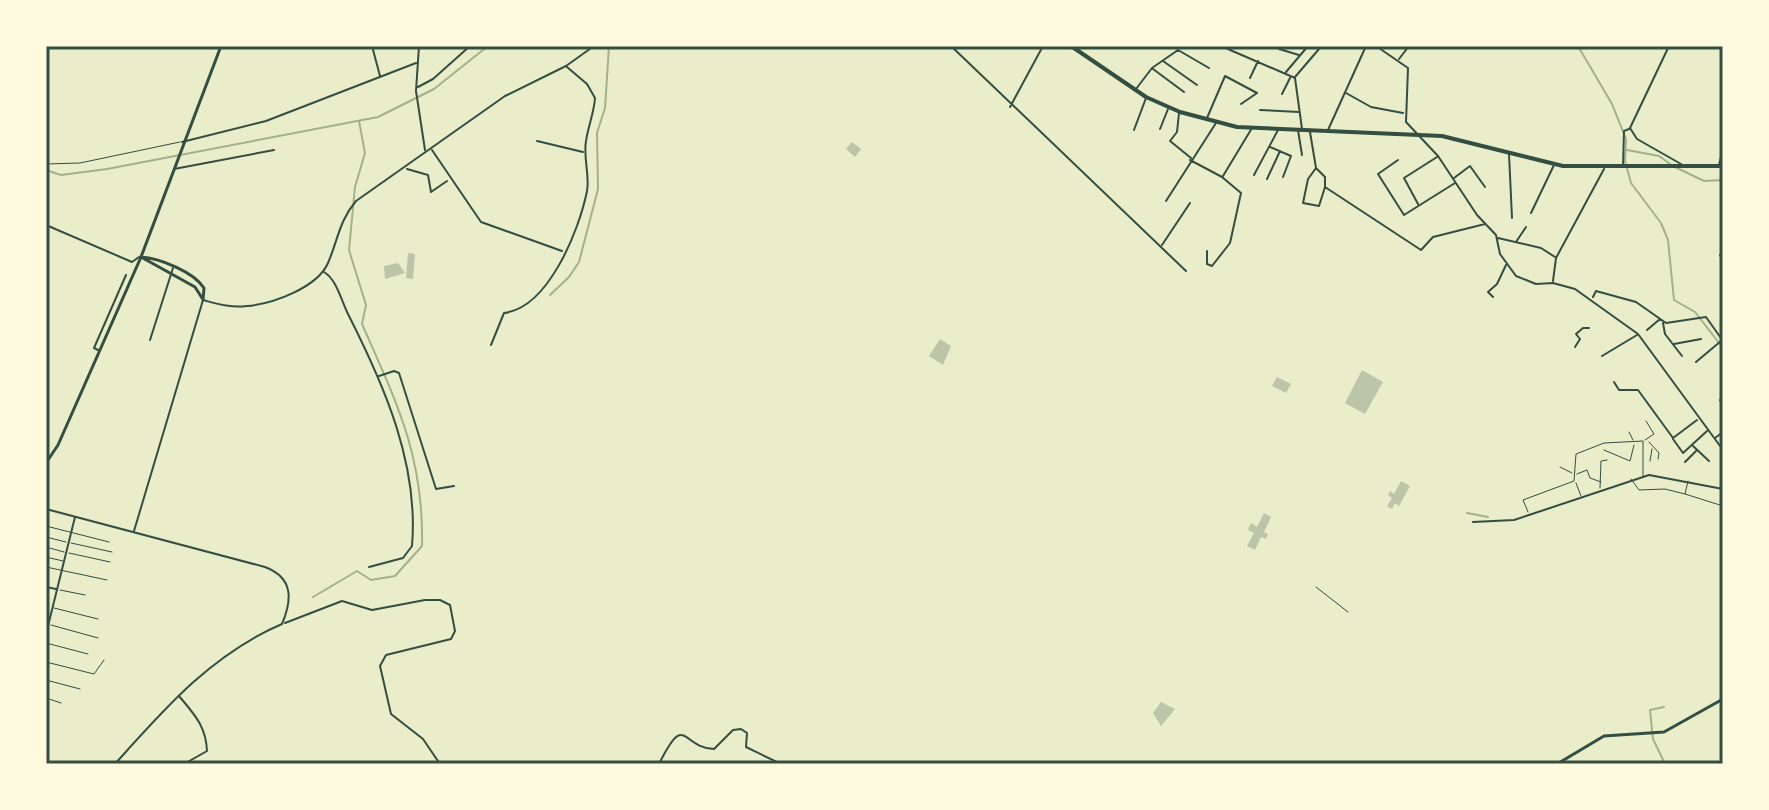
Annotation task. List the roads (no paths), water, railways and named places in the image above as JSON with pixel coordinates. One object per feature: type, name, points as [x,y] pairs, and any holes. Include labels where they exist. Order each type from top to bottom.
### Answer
[{"type":"main road","points":[[1071,46],[1146,97],[1168,108],[1216,122],[1252,128],[1421,134],[1466,141],[1554,164],[1604,168],[1721,166]]},
{"type":"street","points":[[46,463],[58,445],[141,257],[182,142],[221,46]]},
{"type":"street","points":[[372,46],[380,76]]},
{"type":"street","points":[[419,46],[416,89],[425,151]]},
{"type":"street","points":[[416,89],[433,79],[470,46]]},
{"type":"street","points":[[141,257],[195,287],[203,300],[230,307],[248,306],[294,292],[323,272],[347,211],[367,193],[505,96],[566,66],[594,46]]},
{"type":"street","points":[[951,46],[1186,271]]},
{"type":"street","points":[[1010,105],[1043,46]]},
{"type":"street","points":[[1218,46],[1259,60],[1293,77],[1300,112],[1302,155]]},
{"type":"street","points":[[1286,73],[1308,46]]},
{"type":"street","points":[[1328,131],[1366,46]]},
{"type":"street","points":[[1376,46],[1399,60],[1410,76],[1406,122],[1421,134],[1497,238],[1506,264],[1524,281],[1553,283],[1575,289],[1638,334],[1723,450]]},
{"type":"street","points":[[1399,60],[1409,46]]},
{"type":"street","points":[[1623,168],[1624,131],[1630,128],[1669,46]]},
{"type":"street","points":[[1279,49],[1300,55]]},
{"type":"street","points":[[1282,94],[1319,49]]},
{"type":"street","points":[[1135,90],[1152,68],[1178,50],[1209,68]]},
{"type":"street","points":[[1250,78],[1259,60]]},
{"type":"street","points":[[1162,61],[1197,85]]},
{"type":"street","points":[[182,142],[266,121],[341,95],[416,63]]},
{"type":"street","points":[[491,345],[502,316],[521,310],[559,268],[563,251],[573,239],[587,191],[584,152],[595,98],[587,84],[566,66]]},
{"type":"street","points":[[1152,68],[1184,92]]},
{"type":"street","points":[[1206,119],[1225,76],[1257,93],[1241,104]]},
{"type":"street","points":[[1346,92],[1371,107],[1405,114]]},
{"type":"street","points":[[1134,130],[1146,97]]},
{"type":"street","points":[[1160,129],[1168,108]]},
{"type":"street","points":[[1260,110],[1300,112]]},
{"type":"street","points":[[1180,112],[1177,132],[1170,141],[1191,159],[1222,177],[1241,195],[1229,245],[1212,266],[1206,261],[1207,251]]},
{"type":"street","points":[[1166,201],[1216,122]]},
{"type":"street","points":[[1222,177],[1252,128]]},
{"type":"street","points":[[1630,128],[1637,139],[1686,167]]},
{"type":"street","points":[[1254,175],[1279,129]]},
{"type":"street","points":[[1309,131],[1316,168],[1325,177],[1319,206],[1303,203],[1308,179],[1316,168]]},
{"type":"street","points":[[537,141],[584,152]]},
{"type":"street","points":[[1269,146],[1291,156],[1283,177]]},
{"type":"street","points":[[432,149],[481,222],[563,251]]},
{"type":"street","points":[[1721,166],[1723,149]]},
{"type":"street","points":[[174,167],[274,150]]},
{"type":"street","points":[[1267,179],[1280,151]]},
{"type":"street","points":[[1510,153],[1512,218]]},
{"type":"street","points":[[1418,204],[1404,178],[1438,156]]},
{"type":"street","points":[[1398,160],[1378,174],[1404,215],[1470,166],[1485,187]]},
{"type":"street","points":[[1531,213],[1554,164]]},
{"type":"street","points":[[406,168],[428,175],[431,192],[447,181]]},
{"type":"street","points":[[1553,283],[1556,258],[1604,168]]},
{"type":"street","points":[[1325,187],[1421,250],[1433,237],[1485,224]]},
{"type":"street","points":[[1161,246],[1190,203]]},
{"type":"street","points":[[46,225],[132,262],[141,257],[152,257],[201,283],[203,300],[134,531]]},
{"type":"street","points":[[1515,243],[1526,227]]},
{"type":"street","points":[[1497,238],[1541,248],[1556,258]]},
{"type":"street","points":[[1720,255],[1723,261]]},
{"type":"street","points":[[1493,297],[1488,292],[1497,284],[1506,264]]},
{"type":"street","points":[[150,340],[173,268]]},
{"type":"street","points":[[323,272],[328,274],[337,288],[379,376],[395,415],[396,433],[411,484],[412,546],[403,558],[369,567]]},
{"type":"street","points":[[100,351],[94,348],[126,275]]},
{"type":"street","points":[[1592,299],[1596,291],[1636,302],[1662,320],[1672,344],[1682,356]]},
{"type":"street","points":[[1647,330],[1662,320],[1706,317],[1723,341],[1696,362]]},
{"type":"street","points":[[1575,347],[1580,339],[1576,334],[1589,328]]},
{"type":"street","points":[[1602,356],[1638,334]]},
{"type":"street","points":[[1672,344],[1701,339]]},
{"type":"street","points":[[379,376],[396,371],[399,373],[436,489],[454,486]]},
{"type":"street","points":[[1614,382],[1619,390],[1638,390],[1683,453],[1708,431]]},
{"type":"street","points":[[1720,400],[1723,405]]},
{"type":"street","points":[[1673,438],[1699,419]]},
{"type":"street","points":[[1714,438],[1723,432]]},
{"type":"street","points":[[1692,445],[1709,461]]},
{"type":"street","points":[[1685,462],[1697,450]]},
{"type":"street","points":[[1473,522],[1492,523],[1529,515],[1643,476],[1659,474],[1723,489]]},
{"type":"street","points":[[46,509],[275,571],[286,583],[291,601],[282,624]]},
{"type":"street","points":[[46,634],[75,516]]},
{"type":"street","points":[[46,587],[57,589]]},
{"type":"street","points":[[115,764],[178,695],[232,650],[282,624],[342,601],[372,610],[440,600],[450,605],[455,631],[451,639],[386,655],[380,666],[391,714],[423,739],[440,764]]},
{"type":"street","points":[[178,695],[203,724],[207,745],[207,751],[184,764]]},
{"type":"street","points":[[1557,764],[1604,736],[1664,732],[1723,699]]},
{"type":"street","points":[[659,764],[672,738],[688,735],[714,749],[733,730],[741,729],[747,733],[748,749],[781,764]]},
{"type":"lane","points":[[46,164],[80,163],[182,142]]},
{"type":"lane","points":[[1581,496],[1574,481],[1576,454],[1604,443],[1647,440],[1654,434],[1646,421]]},
{"type":"lane","points":[[1604,450],[1630,461],[1634,443],[1629,432]]},
{"type":"lane","points":[[1647,440],[1658,459]]},
{"type":"lane","points":[[1643,441],[1643,476]]},
{"type":"lane","points":[[1650,461],[1651,450],[1654,449]]},
{"type":"lane","points":[[1600,490],[1601,461],[1607,460]]},
{"type":"lane","points":[[1560,467],[1574,475]]},
{"type":"lane","points":[[1574,475],[1587,470],[1590,478],[1601,482]]},
{"type":"lane","points":[[1631,479],[1639,490],[1665,489],[1723,506]]},
{"type":"lane","points":[[1529,515],[1523,500],[1574,481]]},
{"type":"lane","points":[[1685,494],[1688,481]]},
{"type":"lane","points":[[46,526],[109,542]]},
{"type":"lane","points":[[46,537],[112,552]]},
{"type":"lane","points":[[46,547],[110,562]]},
{"type":"lane","points":[[46,557],[64,561]]},
{"type":"lane","points":[[46,567],[107,580]]},
{"type":"lane","points":[[1316,587],[1348,612]]},
{"type":"lane","points":[[57,589],[85,595]]},
{"type":"lane","points":[[46,609],[98,619]]},
{"type":"lane","points":[[48,624],[98,638]]},
{"type":"lane","points":[[46,643],[88,654]]},
{"type":"lane","points":[[46,662],[94,674],[104,660]]},
{"type":"lane","points":[[46,680],[80,689]]},
{"type":"lane","points":[[46,698],[61,703]]},
{"type":"waterway","points":[[46,170],[61,175],[107,169],[378,117],[434,89],[488,46]]},
{"type":"waterway","points":[[550,295],[579,262],[598,189],[597,133],[605,108],[609,46]]},
{"type":"waterway","points":[[1578,46],[1612,104],[1626,139],[1625,161],[1631,183],[1661,223],[1668,240],[1674,300],[1695,312],[1723,348]]},
{"type":"waterway","points":[[313,597],[357,571],[371,580],[395,576],[422,546],[413,457],[397,405],[362,324],[366,305],[349,250],[355,187],[365,153],[359,121]]},
{"type":"waterway","points":[[1627,150],[1659,156],[1670,164]]},
{"type":"waterway","points":[[1675,167],[1704,181],[1723,180]]},
{"type":"waterway","points":[[1467,513],[1488,517]]},
{"type":"waterway","points":[[1664,707],[1650,710],[1653,739],[1665,764]]}]
